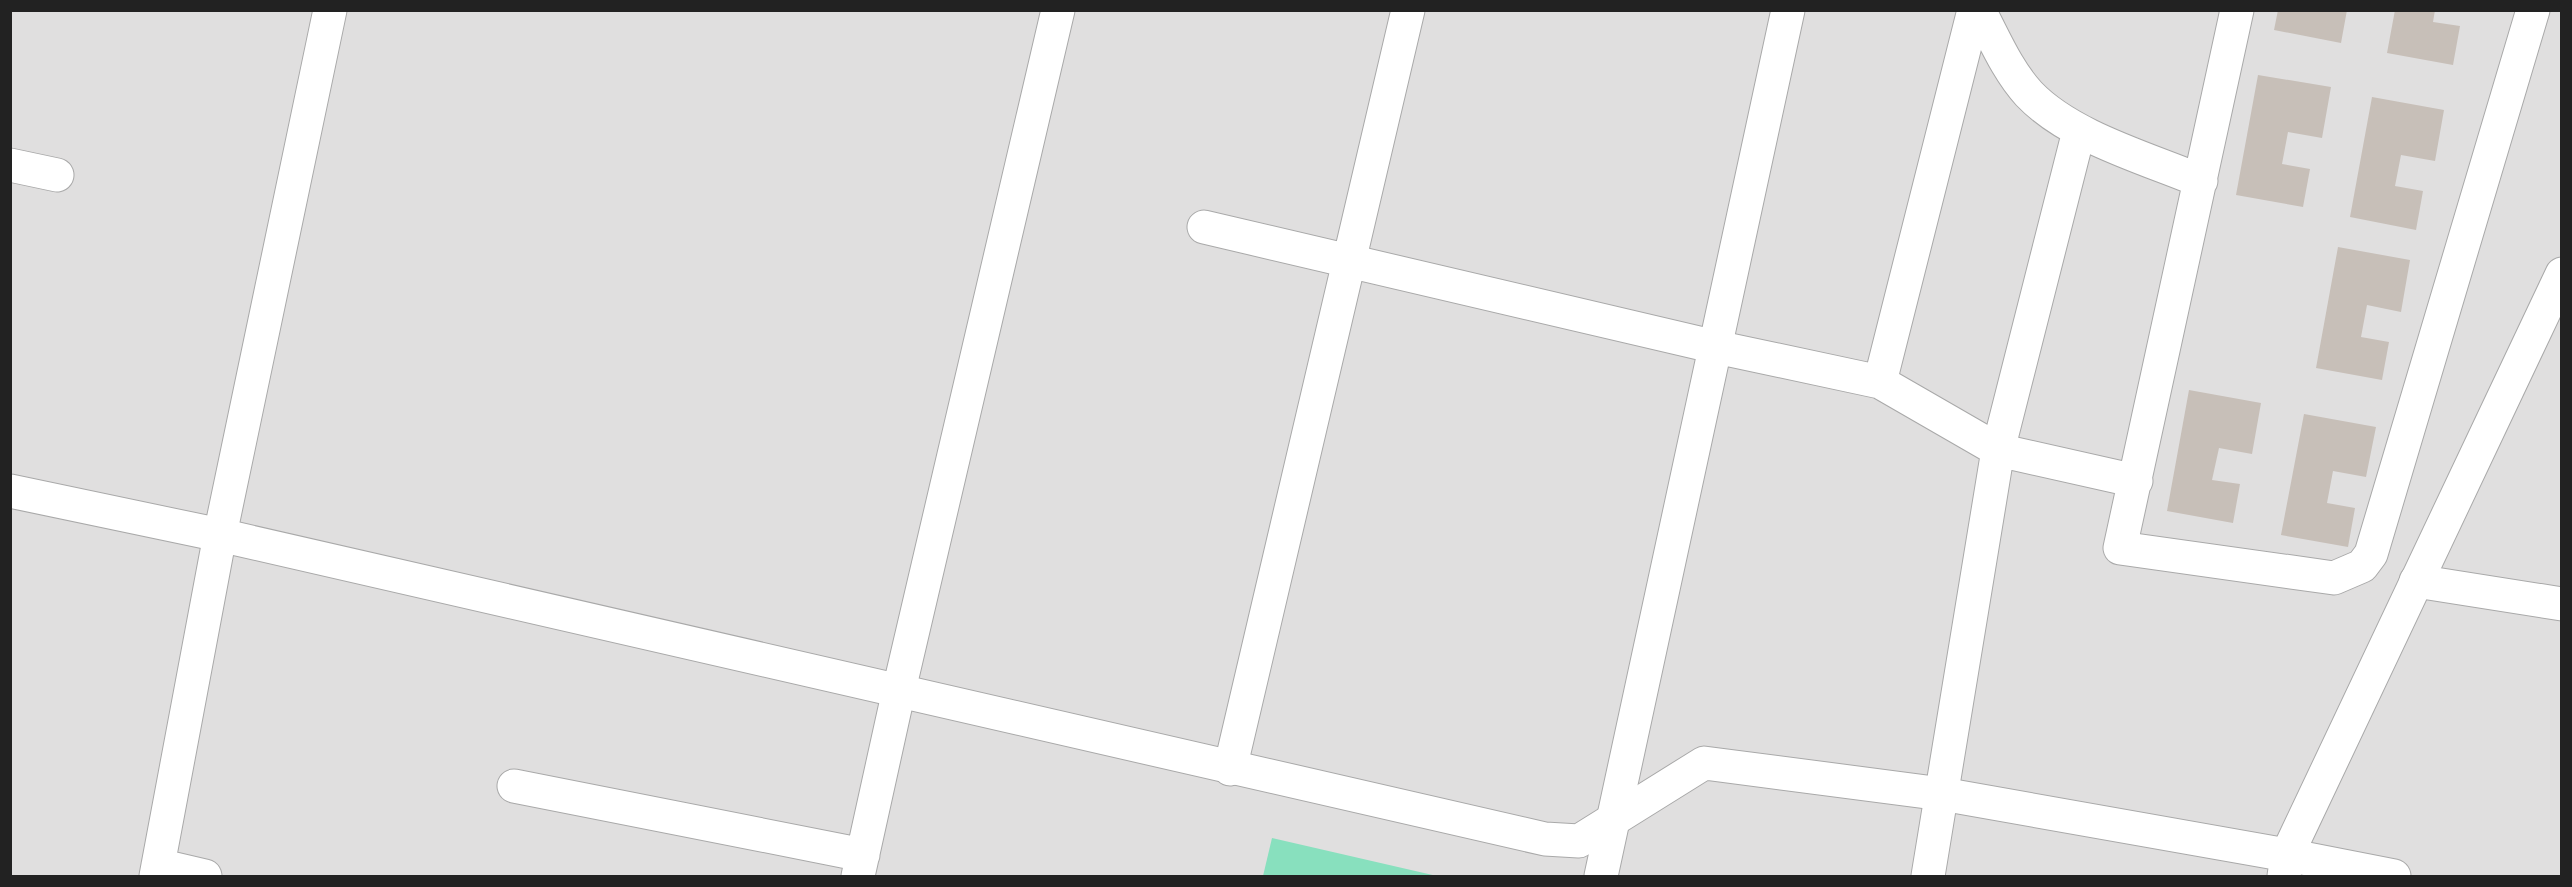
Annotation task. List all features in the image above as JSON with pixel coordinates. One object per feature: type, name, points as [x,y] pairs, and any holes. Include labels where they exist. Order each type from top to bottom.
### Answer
[{"type":"street","points":[[205,876],[157,871],[220,535],[330,10]]},
{"type":"street","points":[[514,786],[861,866],[899,690],[1058,10]]},
{"type":"street","points":[[1230,769],[1408,10]]},
{"type":"street","points":[[1601,876],[1788,10]]},
{"type":"street","points":[[1880,382],[1974,10]]},
{"type":"street","points":[[1978,10],[2008,64],[2028,93],[2053,116],[2079,131],[2201,181]]},
{"type":"street","points":[[2237,10],[2120,548],[2334,578],[2362,566],[2372,554],[2378,537],[2533,10]]},
{"type":"street","points":[[1928,876],[1998,450],[2079,131]]},
{"type":"street","points":[[10,165],[57,175]]},
{"type":"street","points":[[1204,226],[1716,347],[1880,382],[1998,450],[2136,482]]},
{"type":"street","points":[[2286,866],[2416,581],[2562,274]]},
{"type":"street","points":[[10,491],[220,535],[899,690],[1230,769],[1545,839],[1579,841],[1704,763],[1942,794],[2286,866],[2394,876]]},
{"type":"street","points":[[2416,581],[2562,604]]},
{"type":"shaded area","points":[[10,11],[2561,11],[2561,876],[11,876]]},
{"type":"green space","points":[[1272,838],[1437,876],[1263,876]]},
{"type":"building","points":[[2278,10],[2347,10],[2341,43],[2274,30]]},
{"type":"building","points":[[2395,10],[2435,10],[2433,22],[2460,26],[2453,65],[2387,53]]},
{"type":"building","points":[[2258,75],[2331,87],[2322,138],[2288,132],[2282,164],[2310,169],[2303,207],[2236,195]]},
{"type":"building","points":[[2372,97],[2444,110],[2435,161],[2401,155],[2395,186],[2423,191],[2416,230],[2350,217]]},
{"type":"building","points":[[2338,247],[2410,260],[2401,312],[2367,305],[2361,337],[2389,342],[2382,380],[2316,368]]},
{"type":"building","points":[[2189,390],[2261,403],[2252,454],[2219,448],[2212,480],[2240,484],[2233,523],[2167,511]]},
{"type":"building","points":[[2304,414],[2376,427],[2366,477],[2333,471],[2327,503],[2355,508],[2348,547],[2281,535]]}]
